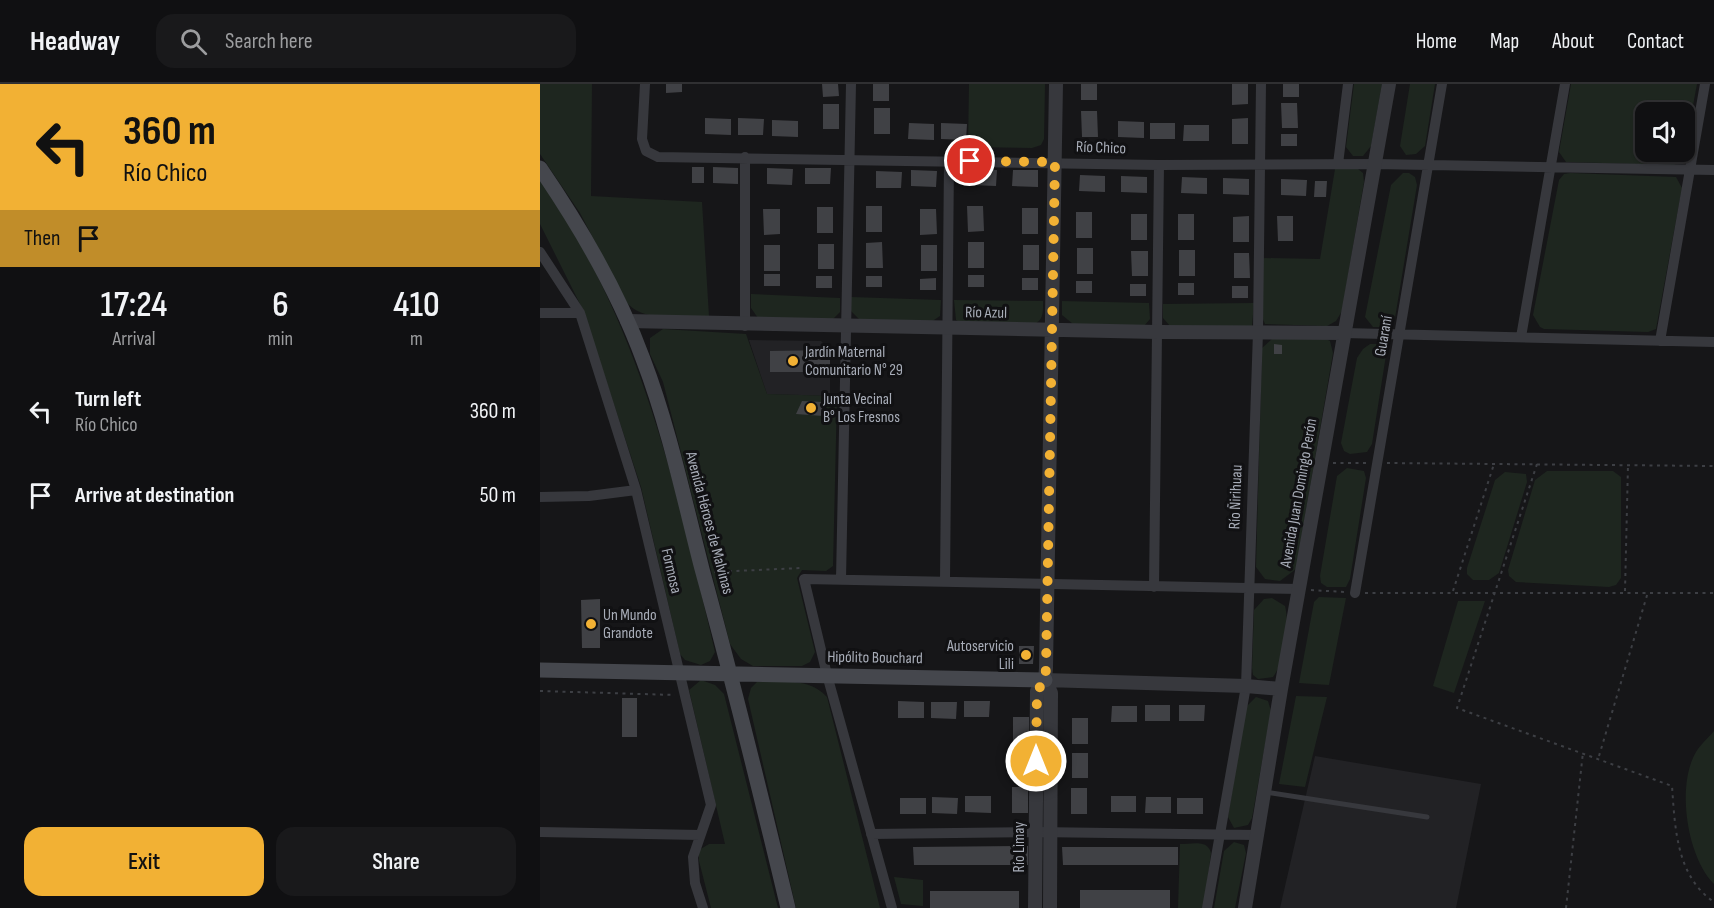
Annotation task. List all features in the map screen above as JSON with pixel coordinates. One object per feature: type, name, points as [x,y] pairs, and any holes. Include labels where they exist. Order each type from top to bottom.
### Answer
[{"type":"main road","name":"Avenida Héroes de Malvinas","points":[[540,168],[578,223],[627,321],[655,394],[731,674],[788,908]]},
{"type":"main road","name":"Hipólito Bouchard","points":[[540,670],[1045,680]]},
{"type":"street","name":"Río Chico","points":[[645,84],[642,139],[646,151],[658,156],[1159,165],[1376,164],[1714,170]]},
{"type":"street","points":[[841,579],[851,84]]},
{"type":"street","name":"Río Limay","points":[[1050,908],[1043,832],[1037,691],[1045,680],[1054,330],[1056,84]]},
{"type":"street","name":"Río Ñirihuau","points":[[1207,908],[1246,686],[1258,332],[1261,84]]},
{"type":"street","points":[[1338,164],[1348,84]]},
{"type":"street","name":"Avenida Juan Domingo Perón","points":[[1245,908],[1281,689],[1389,84]]},
{"type":"street","name":"Guaraní","points":[[1355,593],[1442,84]]},
{"type":"street","points":[[1521,337],[1565,84]]},
{"type":"street","points":[[1660,341],[1705,84]]},
{"type":"street","points":[[745,157],[745,326]]},
{"type":"street","points":[[945,581],[949,161]]},
{"type":"street","points":[[1154,587],[1159,165]]},
{"type":"street","name":"Formosa","points":[[540,252],[580,313],[636,490],[711,805],[693,857],[695,883],[703,908]]},
{"type":"street","points":[[540,313],[580,313]]},
{"type":"street","name":"Río Azul","points":[[627,321],[745,326],[1344,333]]},
{"type":"street","points":[[1344,333],[1714,342]]},
{"type":"street","points":[[540,497],[589,496],[636,490]]},
{"type":"street","points":[[892,908],[827,675],[804,579],[1299,589]]},
{"type":"street","name":"Hipólito Bouchard","points":[[1045,680],[1281,689]]},
{"type":"street","points":[[540,832],[700,836]]},
{"type":"street","points":[[871,834],[1043,832],[1256,835]]},
{"type":"street","name":"Río Limay","points":[[1035,908],[1043,832]]},
{"type":"lane","points":[[1263,792],[1428,817]]},
{"type":"path","points":[[1321,462],[1714,466]]},
{"type":"path","points":[[1453,591],[1494,464]]},
{"type":"path","points":[[1537,465],[1457,708],[1598,757],[1672,786],[1675,826],[1682,860],[1704,895],[1714,902]]},
{"type":"path","points":[[1625,591],[1628,465]]},
{"type":"path","points":[[703,572],[802,568],[804,579]]},
{"type":"path","points":[[1299,589],[1355,593],[1453,591],[1714,593]]},
{"type":"path","points":[[1598,757],[1648,592]]},
{"type":"path","points":[[540,691],[684,695]]},
{"type":"path","points":[[1566,908],[1583,752]]},
{"type":"shaded area","points":[[540,84],[592,84],[591,196],[702,202],[709,316],[654,316],[635,309],[627,303],[580,213],[540,154]]},
{"type":"shaded area","points":[[969,84],[1045,84],[1044,139],[1041,145],[1032,148],[968,147]]},
{"type":"shaded area","points":[[1354,84],[1382,84],[1371,146],[1363,156],[1353,156],[1346,147]]},
{"type":"shaded area","points":[[1410,84],[1435,84],[1425,146],[1416,154],[1406,155],[1400,146]]},
{"type":"shaded area","points":[[1571,84],[1697,84],[1694,102],[1635,102],[1635,162],[1679,162],[1674,165],[1566,162],[1559,152]]},
{"type":"shaded area","points":[[1335,169],[1358,169],[1363,173],[1364,182],[1342,311],[1336,321],[1327,326],[1265,324],[1262,317],[1263,258],[1320,259]]},
{"type":"shaded area","points":[[1403,173],[1409,173],[1415,177],[1417,185],[1395,318],[1386,327],[1373,327],[1365,317],[1391,185]]},
{"type":"shaded area","points":[[1564,174],[1676,177],[1682,188],[1656,329],[1648,332],[1544,329],[1540,327],[1533,315],[1559,180]]},
{"type":"shaded area","points":[[540,180],[574,233],[604,289],[629,347],[650,407],[686,529],[715,652],[710,661],[701,665],[685,660],[680,654],[641,487],[583,310],[540,224]]},
{"type":"shaded area","points":[[751,294],[840,298],[840,312],[831,321],[758,318],[751,308]]},
{"type":"shaded area","points":[[851,297],[941,300],[940,316],[931,322],[860,320],[851,311]]},
{"type":"shaded area","points":[[954,300],[1043,301],[1043,312],[1040,320],[1034,324],[961,323],[956,320]]},
{"type":"shaded area","points":[[1062,301],[1149,303],[1150,319],[1144,326],[1073,324],[1062,315]]},
{"type":"shaded area","points":[[1254,303],[1252,326],[1170,326],[1163,318],[1163,304]]},
{"type":"shaded area","points":[[663,329],[746,334],[767,394],[837,396],[833,566],[826,571],[802,570],[797,578],[815,652],[810,662],[802,666],[753,666],[741,659],[730,644],[663,382],[650,354],[650,338]]},
{"type":"shaded area","points":[[1322,337],[1330,341],[1333,353],[1296,569],[1280,581],[1265,579],[1256,567],[1262,348],[1273,338]]},
{"type":"shaded area","name":"Jardín Maternal Comunitario N° 29","points":[[749,340],[821,341],[830,350],[830,396],[767,394]]},
{"type":"shaded area","points":[[1370,344],[1380,344],[1385,347],[1386,355],[1372,444],[1367,452],[1350,454],[1344,451],[1341,443],[1357,358]]},
{"type":"shaded area","points":[[1347,468],[1364,471],[1366,478],[1350,579],[1346,587],[1327,587],[1321,583],[1320,576],[1337,476]]},
{"type":"shaded area","points":[[1547,471],[1613,471],[1621,477],[1621,578],[1616,585],[1609,587],[1516,582],[1509,576],[1508,570],[1535,480]]},
{"type":"shaded area","points":[[1505,472],[1526,474],[1527,482],[1499,573],[1489,580],[1473,580],[1467,574],[1467,568],[1495,480]]},
{"type":"shaded area","points":[[1319,597],[1346,598],[1329,685],[1299,683],[1314,602]]},
{"type":"shaded area","points":[[1272,598],[1285,606],[1287,623],[1285,643],[1281,662],[1273,677],[1258,679],[1253,675],[1252,668],[1254,610],[1264,599]]},
{"type":"shaded area","points":[[1458,601],[1485,601],[1454,693],[1433,686]]},
{"type":"shaded area","points":[[701,680],[715,685],[724,694],[778,908],[711,908],[699,861],[699,850],[709,844],[725,844],[689,690]]},
{"type":"shaded area","points":[[757,682],[804,683],[827,697],[880,908],[796,908],[748,699],[751,688]]},
{"type":"shaded area","points":[[1296,696],[1327,697],[1305,787],[1279,784]]},
{"type":"shaded area","points":[[1256,697],[1268,701],[1271,711],[1252,818],[1248,825],[1234,828],[1228,817],[1246,707]]},
{"type":"shaded area","points":[[1714,731],[1714,884],[1697,857],[1687,821],[1686,802],[1690,766],[1698,749]]},
{"type":"shaded area","points":[[1315,756],[1481,784],[1456,908],[1280,908]]},
{"type":"shaded area","points":[[1234,842],[1244,845],[1246,853],[1235,908],[1214,908],[1224,851]]},
{"type":"shaded area","points":[[1180,844],[1203,844],[1211,853],[1204,908],[1178,908]]},
{"type":"shaded area","points":[[894,877],[923,880],[923,906],[901,904]]},
{"type":"building","points":[[666,84],[682,84],[682,92],[666,93]]},
{"type":"building","points":[[822,84],[838,84],[839,96],[823,97]]},
{"type":"building","points":[[873,84],[889,84],[889,101],[873,101]]},
{"type":"building","points":[[1081,84],[1097,84],[1097,100],[1081,100]]},
{"type":"building","points":[[1232,84],[1248,84],[1248,104],[1232,105]]},
{"type":"building","points":[[1283,84],[1299,84],[1299,97],[1283,97]]},
{"type":"building","points":[[1281,103],[1297,103],[1298,128],[1282,128]]},
{"type":"building","points":[[823,104],[839,104],[839,129],[823,129]]},
{"type":"building","points":[[874,108],[890,108],[890,134],[874,134]]},
{"type":"building","points":[[1081,111],[1097,111],[1098,137],[1082,137]]},
{"type":"building","points":[[705,118],[731,119],[731,135],[705,134]]},
{"type":"building","points":[[738,118],[764,119],[763,135],[738,135]]},
{"type":"building","points":[[1248,118],[1248,144],[1232,144],[1232,119]]},
{"type":"building","points":[[772,120],[798,121],[798,137],[772,136]]},
{"type":"building","points":[[1118,121],[1144,122],[1144,138],[1118,137]]},
{"type":"building","points":[[909,123],[934,124],[934,140],[908,139]]},
{"type":"building","points":[[941,123],[967,124],[966,140],[941,139]]},
{"type":"building","points":[[1150,123],[1175,123],[1175,139],[1150,139]]},
{"type":"building","points":[[1184,125],[1209,125],[1209,141],[1183,141]]},
{"type":"building","points":[[1281,134],[1297,134],[1297,146],[1281,146]]},
{"type":"building","points":[[692,167],[704,167],[704,183],[692,183]]},
{"type":"building","points":[[713,167],[738,168],[738,184],[713,183]]},
{"type":"building","points":[[767,168],[793,169],[792,185],[767,184]]},
{"type":"building","points":[[805,168],[831,168],[830,184],[805,184]]},
{"type":"building","points":[[971,169],[997,170],[996,186],[971,185]]},
{"type":"building","points":[[911,170],[937,171],[936,187],[911,186]]},
{"type":"building","points":[[1013,170],[1038,170],[1038,187],[1012,186]]},
{"type":"building","points":[[876,171],[902,172],[901,188],[876,188]]},
{"type":"building","points":[[1080,175],[1105,176],[1105,192],[1079,191]]},
{"type":"building","points":[[1121,176],[1147,177],[1147,193],[1121,192]]},
{"type":"building","points":[[1182,177],[1207,178],[1207,194],[1181,193]]},
{"type":"building","points":[[1223,178],[1249,179],[1249,195],[1223,194]]},
{"type":"building","points":[[1281,179],[1307,180],[1306,196],[1281,195]]},
{"type":"building","points":[[1315,181],[1327,181],[1326,197],[1314,197]]},
{"type":"building","points":[[866,206],[882,206],[882,232],[866,232]]},
{"type":"building","points":[[967,206],[983,206],[984,231],[968,232]]},
{"type":"building","points":[[817,207],[833,207],[833,233],[817,233]]},
{"type":"building","points":[[1022,208],[1038,208],[1038,234],[1022,234]]},
{"type":"building","points":[[763,209],[780,209],[780,234],[764,235]]},
{"type":"building","points":[[920,209],[936,209],[937,234],[920,235]]},
{"type":"building","points":[[1076,212],[1092,212],[1092,238],[1076,238]]},
{"type":"building","points":[[1131,214],[1147,214],[1147,240],[1131,240]]},
{"type":"building","points":[[1178,214],[1194,214],[1194,240],[1178,240]]},
{"type":"building","points":[[1249,216],[1249,242],[1233,242],[1233,217]]},
{"type":"building","points":[[1277,216],[1293,216],[1293,241],[1278,241]]},
{"type":"building","points":[[882,242],[883,268],[866,268],[866,243]]},
{"type":"building","points":[[968,242],[984,242],[984,268],[968,268]]},
{"type":"building","points":[[818,244],[834,244],[834,269],[818,269]]},
{"type":"building","points":[[764,245],[780,245],[780,271],[764,271]]},
{"type":"building","points":[[921,245],[937,245],[937,271],[921,271]]},
{"type":"building","points":[[1023,245],[1039,245],[1039,270],[1023,270]]},
{"type":"building","points":[[1077,248],[1093,248],[1093,274],[1077,274]]},
{"type":"building","points":[[1179,250],[1195,250],[1195,276],[1179,276]]},
{"type":"building","points":[[1131,251],[1148,251],[1148,276],[1132,276]]},
{"type":"building","points":[[1234,253],[1249,253],[1250,278],[1234,278]]},
{"type":"building","points":[[764,274],[780,274],[780,286],[764,286]]},
{"type":"building","points":[[968,275],[984,275],[984,287],[968,287]]},
{"type":"building","points":[[816,276],[832,276],[832,288],[816,288]]},
{"type":"building","points":[[866,276],[882,276],[882,287],[866,287]]},
{"type":"building","points":[[936,278],[936,290],[920,290],[920,279]]},
{"type":"building","points":[[1022,278],[1038,278],[1038,290],[1022,290]]},
{"type":"building","points":[[1076,281],[1092,281],[1092,293],[1076,293]]},
{"type":"building","points":[[1178,283],[1194,283],[1194,295],[1178,295]]},
{"type":"building","points":[[1130,284],[1146,284],[1146,296],[1130,296]]},
{"type":"building","points":[[1232,286],[1248,286],[1248,298],[1232,298]]},
{"type":"building","points":[[1274,344],[1282,345],[1282,354],[1274,354]]},
{"type":"building","name":"Jardín Maternal Comunitario N° 29","points":[[830,350],[830,372],[770,372],[770,351]]},
{"type":"building","name":"Junta Vecinal B° Los Fresnos","points":[[802,401],[823,402],[823,416],[796,414]]},
{"type":"building","name":"Un Mundo Grandote","points":[[600,599],[600,648],[582,648],[581,600]]},
{"type":"building","name":"Autoservicio Lili","points":[[1019,646],[1034,646],[1033,664],[1019,664]]},
{"type":"building","points":[[622,698],[637,698],[637,737],[622,737]]},
{"type":"building","points":[[898,701],[924,702],[924,718],[898,718]]},
{"type":"building","points":[[964,701],[990,701],[989,717],[964,717]]},
{"type":"building","points":[[931,702],[957,702],[956,719],[931,718]]},
{"type":"building","points":[[1145,705],[1170,705],[1170,721],[1145,721]]},
{"type":"building","points":[[1179,705],[1205,705],[1204,721],[1179,721]]},
{"type":"building","points":[[1112,706],[1137,706],[1137,722],[1111,722]]},
{"type":"building","points":[[1013,717],[1029,717],[1029,743],[1013,743]]},
{"type":"building","points":[[1072,718],[1088,718],[1088,744],[1072,744]]},
{"type":"building","points":[[1012,751],[1029,751],[1029,777],[1013,777]]},
{"type":"building","points":[[1072,753],[1088,753],[1088,778],[1072,778]]},
{"type":"building","points":[[1012,787],[1028,787],[1028,813],[1012,813]]},
{"type":"building","points":[[1071,788],[1087,788],[1087,814],[1071,814]]},
{"type":"building","points":[[965,796],[991,796],[991,813],[965,812]]},
{"type":"building","points":[[1111,796],[1136,796],[1136,812],[1111,812]]},
{"type":"building","points":[[932,797],[958,798],[957,814],[932,813]]},
{"type":"building","points":[[1146,797],[1171,797],[1171,813],[1145,813]]},
{"type":"building","points":[[900,798],[926,798],[926,814],[900,814]]},
{"type":"building","points":[[1177,798],[1203,798],[1203,814],[1177,814]]},
{"type":"building","points":[[1028,846],[1028,865],[914,865],[913,847]]},
{"type":"building","points":[[1062,847],[1178,847],[1178,865],[1063,865]]},
{"type":"building","points":[[1080,890],[1170,890],[1170,908],[1080,908]]},
{"type":"building","points":[[930,891],[1019,891],[1019,908],[930,908]]},
{"type":"place","name":"Jardín Maternal Comunitario N° 29","points":[[793,361]]},
{"type":"place","name":"Junta Vecinal B° Los Fresnos","points":[[811,408]]},
{"type":"place","name":"Un Mundo Grandote","points":[[591,624]]},
{"type":"place","name":"Autoservicio Lili","points":[[1026,655]]},
{"type":"route","points":[[970,161],[1055,162],[1054,330],[1046,668],[1045,680],[1037,691],[1036,761]]}]
